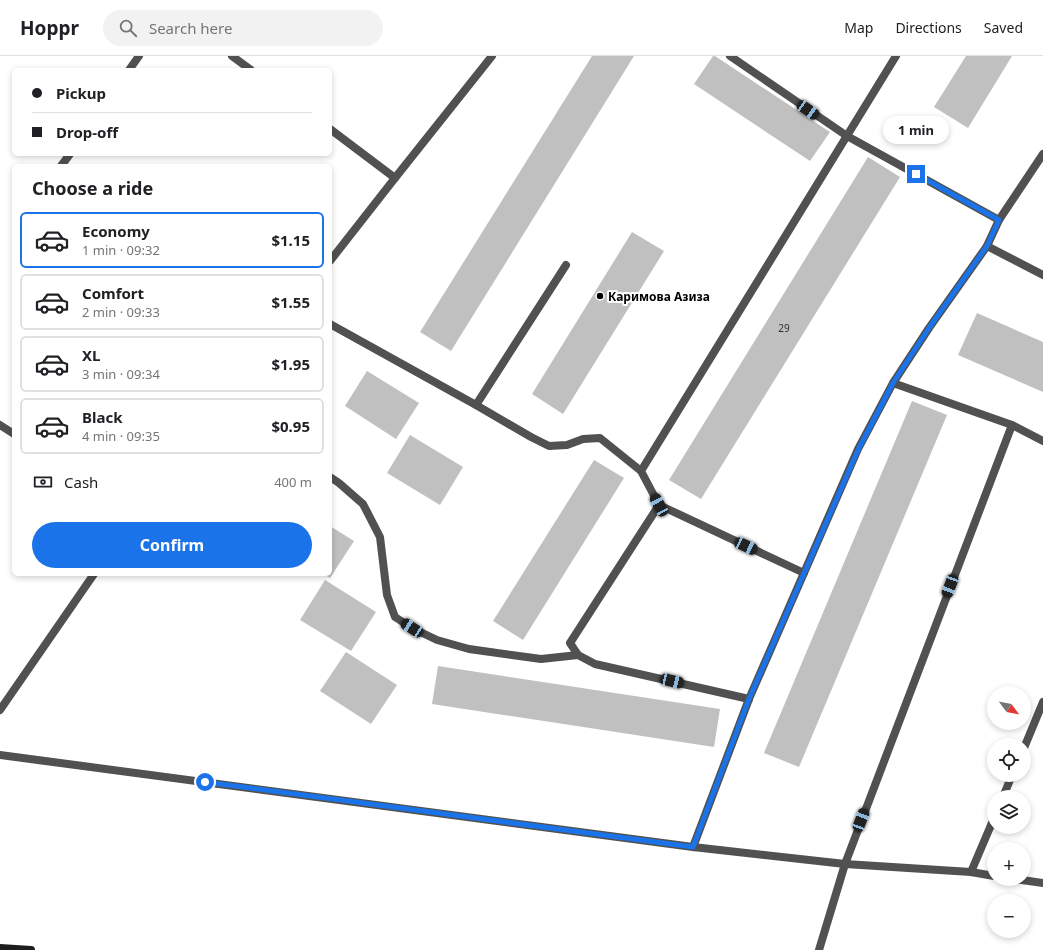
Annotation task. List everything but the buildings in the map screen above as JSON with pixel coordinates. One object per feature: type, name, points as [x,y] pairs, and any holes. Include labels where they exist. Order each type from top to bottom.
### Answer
[{"type":"main road","points":[[0,948],[31,950]]},
{"type":"street","points":[[130,68],[138,56]]},
{"type":"street","points":[[232,56],[248,68]]},
{"type":"street","points":[[332,259],[492,56]]},
{"type":"street","points":[[730,56],[847,136],[999,220]]},
{"type":"street","points":[[641,471],[896,56]]},
{"type":"street","points":[[332,131],[395,178]]},
{"type":"street","points":[[693,847],[749,699],[858,450],[893,383],[929,328],[987,246],[999,220],[1043,154]]},
{"type":"street","points":[[987,246],[1043,275]]},
{"type":"street","points":[[476,406],[566,264]]},
{"type":"street","points":[[332,325],[530,438],[549,446],[567,445],[583,439],[600,438],[641,471],[659,505],[804,573]]},
{"type":"street","points":[[893,383],[1012,425],[1043,441]]},
{"type":"street","points":[[0,425],[12,433]]},
{"type":"street","points":[[819,950],[845,864],[1012,425]]},
{"type":"street","points":[[332,478],[363,504],[380,537],[387,595],[395,617],[412,628],[437,640],[469,649],[541,659],[578,655]]},
{"type":"street","points":[[659,505],[570,643],[578,655],[594,664],[749,699]]},
{"type":"street","points":[[0,710],[93,576]]},
{"type":"street","points":[[1028,738],[1043,702]]},
{"type":"street","points":[[0,755],[693,847],[845,864],[971,872],[987,875]]},
{"type":"street","points":[[971,872],[987,834]]},
{"type":"street","points":[[1031,882],[1043,884]]},
{"type":"place","name":"Каримова Азиза","points":[[600,296]]},
{"type":"route","points":[[205,782],[693,847],[749,699],[858,450],[893,383],[929,328],[987,246],[999,220],[916,174]]}]
